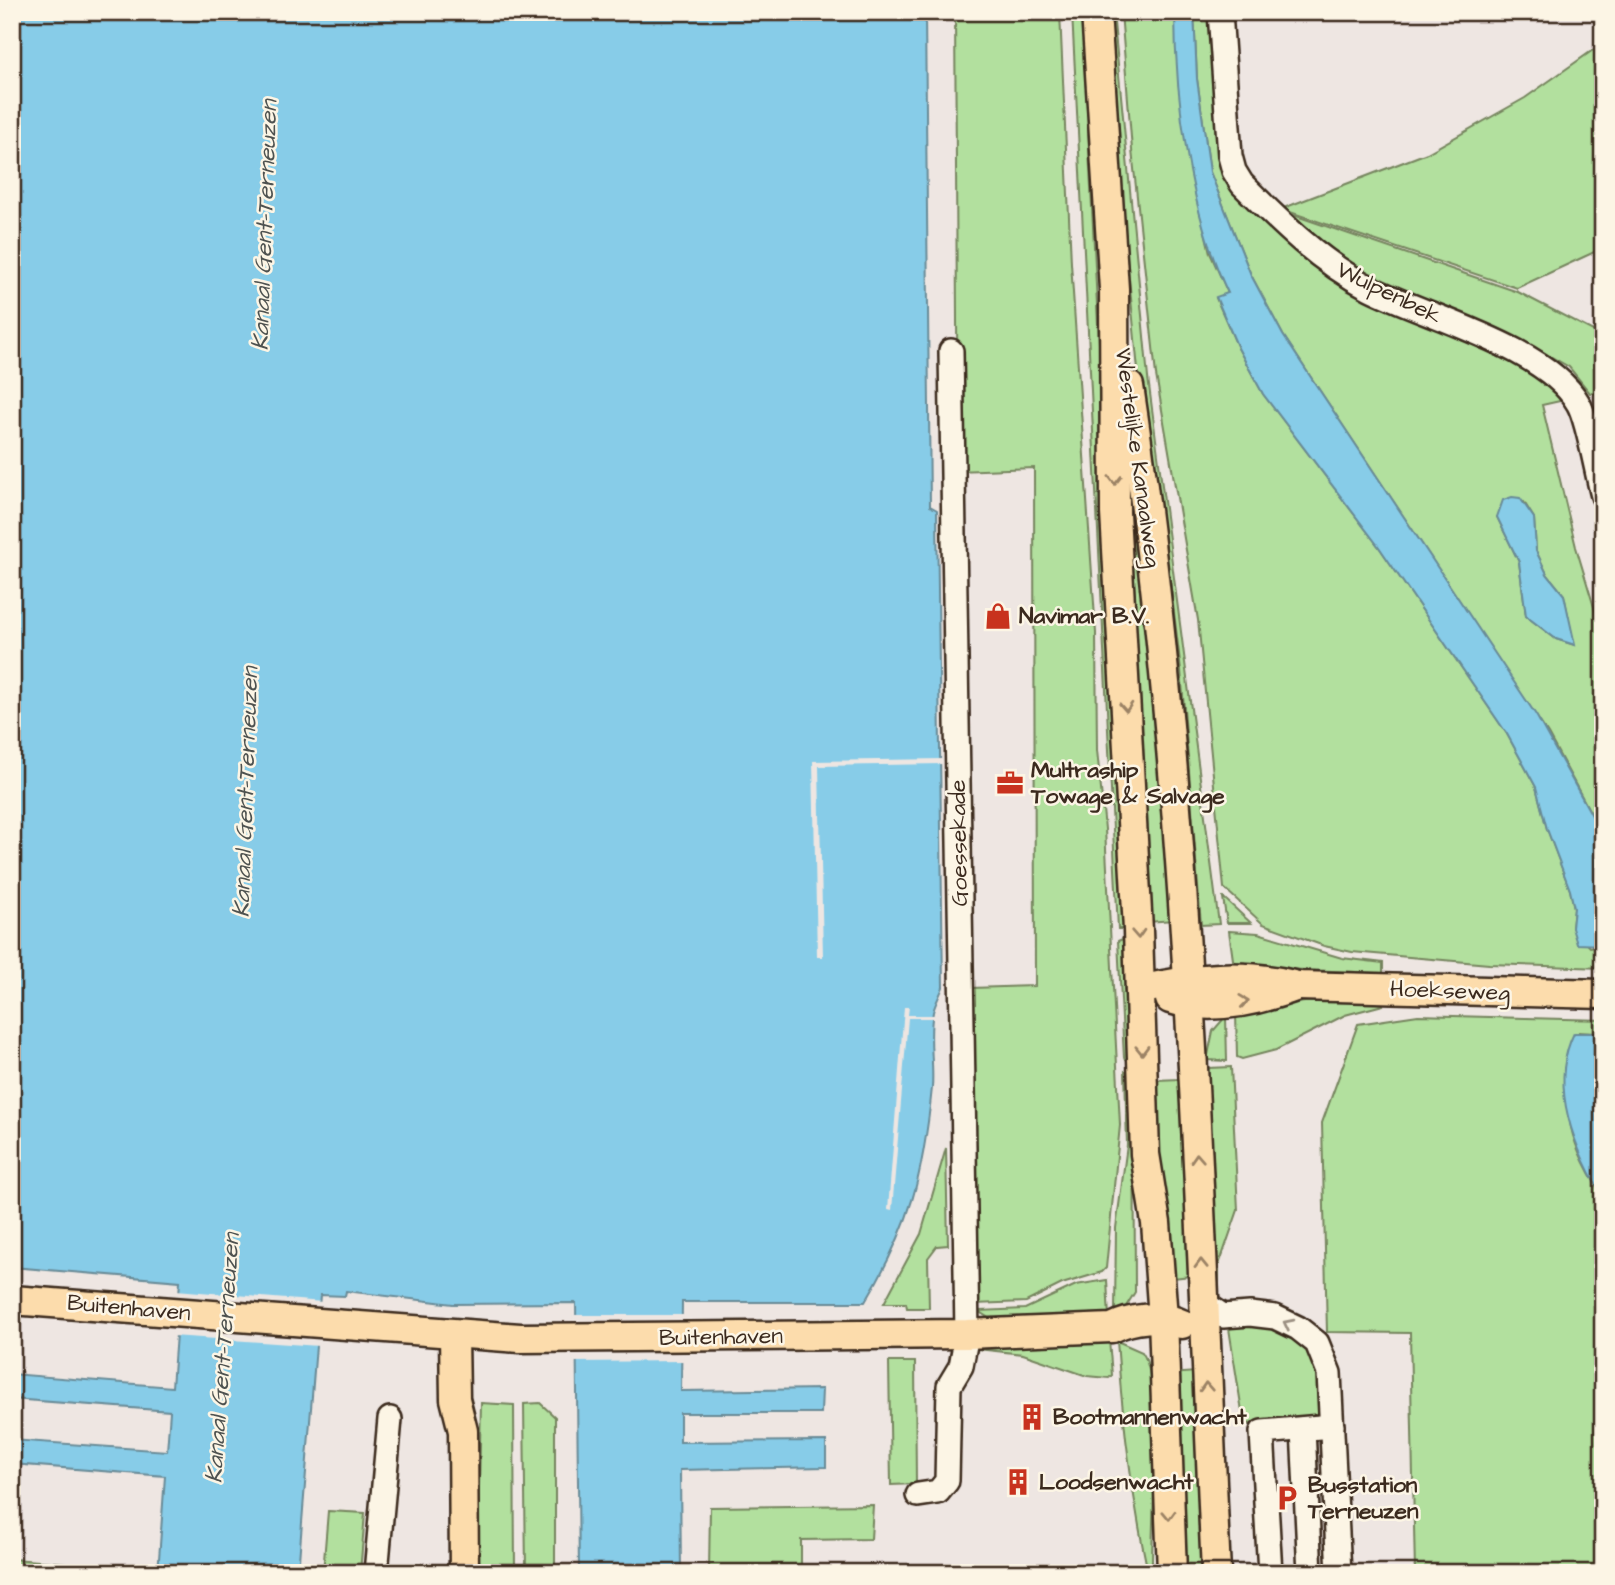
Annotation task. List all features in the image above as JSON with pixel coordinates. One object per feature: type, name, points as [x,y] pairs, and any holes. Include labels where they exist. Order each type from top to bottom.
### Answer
[{"type":"main road","name":"Westelijke Kanaalweg","points":[[1096,12],[1114,289],[1115,513],[1140,990]]},
{"type":"main road","name":"Westelijke Kanaalweg","points":[[1114,289],[1148,513],[1182,864],[1188,992]]},
{"type":"main road","name":"Hoekseweg","points":[[1140,990],[1188,992],[1262,977],[1298,986],[1603,994]]},
{"type":"main road","points":[[1140,990],[1144,1154],[1156,1223],[1163,1318],[1172,1573]]},
{"type":"main road","points":[[1188,992],[1216,1573]]},
{"type":"main road","points":[[1117,1325],[1142,1296],[1140,1179],[1144,1154]]},
{"type":"main road","name":"Buitenhaven","points":[[12,1300],[464,1335],[573,1339],[967,1334],[1117,1325],[1163,1318]]},
{"type":"main road","points":[[1163,1318],[1185,1326],[1204,1345]]},
{"type":"main road","name":"Buitenhaven","points":[[1117,1325],[1140,1340],[1163,1373]]},
{"type":"main road","points":[[464,1335],[471,1402],[463,1431],[464,1573]]},
{"type":"street","name":"Wulpenbek","points":[[1220,12],[1230,156],[1234,171],[1242,184],[1324,260],[1370,288],[1520,354],[1551,373],[1579,403],[1603,496]]},
{"type":"street","name":"Goessekade","points":[[951,351],[967,1334]]},
{"type":"street","points":[[1202,1303],[1223,1316],[1250,1314],[1275,1317],[1298,1328],[1317,1343],[1329,1373],[1339,1573]]},
{"type":"street","points":[[918,1494],[938,1492],[947,1481],[949,1386],[961,1366],[967,1334]]},
{"type":"street","points":[[376,1573],[390,1419]]},
{"type":"street","points":[[1270,1573],[1262,1432],[1332,1426]]},
{"type":"street","points":[[1303,1429],[1310,1573]]},
{"type":"green space","points":[[955,12],[1060,12],[1071,263],[1096,633],[1097,750],[1105,829],[1120,1125],[1106,1268],[1102,1272],[1062,1284],[1026,1302],[974,1304],[971,988],[1035,986],[1034,468],[958,471]]},
{"type":"green space","points":[[1072,12],[1082,12],[1129,929],[1118,929]]},
{"type":"green space","points":[[1103,12],[1113,12],[1148,378],[1219,924],[1201,925],[1181,670],[1170,580],[1147,462]]},
{"type":"green space","points":[[1121,12],[1175,12],[1189,162],[1210,253],[1228,293],[1216,298],[1238,348],[1263,394],[1379,547],[1507,734],[1536,787],[1547,829],[1570,890],[1574,908],[1572,928],[1590,947],[1603,945],[1603,968],[1489,964],[1352,952],[1324,946],[1263,924],[1224,888],[1198,620],[1156,375],[1132,150]]},
{"type":"green space","points":[[1194,12],[1219,12],[1225,140],[1276,228],[1520,359],[1569,399],[1542,405],[1576,547],[1603,637],[1603,891],[1596,878],[1600,830],[1548,734],[1283,335],[1251,275],[1210,172],[1197,79]],"holes":[[[1524,502],[1534,518],[1536,551],[1547,574],[1564,595],[1574,645],[1556,639],[1526,616],[1519,562],[1497,517]]]},
{"type":"green space","points":[[1603,43],[1603,248],[1517,288],[1281,209],[1427,153],[1525,98]]},
{"type":"green space","points":[[1279,210],[1518,292],[1603,336],[1603,394],[1590,393],[1569,367],[1539,350],[1407,294],[1334,259]]},
{"type":"green space","points":[[1127,515],[1134,515],[1151,639],[1173,920],[1148,922]]},
{"type":"green space","points":[[1223,898],[1225,899],[1251,923],[1227,923]]},
{"type":"green space","points":[[1229,931],[1258,933],[1342,958],[1383,963],[1383,973],[1234,967]]},
{"type":"green space","points":[[1129,936],[1129,1061],[1124,1058],[1118,941]]},
{"type":"green space","points":[[1318,1000],[1382,1001],[1383,1005],[1345,1015],[1276,1050],[1242,1059],[1237,1057],[1236,1012]]},
{"type":"green space","points":[[1418,1015],[1603,1020],[1603,1043],[1596,1033],[1579,1032],[1568,1100],[1569,1118],[1579,1153],[1603,1197],[1603,1573],[1415,1573],[1410,1333],[1327,1332],[1322,1123],[1358,1024]]},
{"type":"green space","points":[[1226,1016],[1227,1061],[1207,1060],[1213,1031]]},
{"type":"green space","points":[[1231,1067],[1238,1210],[1219,1265],[1219,1300],[1213,1291],[1211,1261],[1208,1068]]},
{"type":"green space","points":[[1134,1070],[1135,1292],[1125,1308],[1115,1313],[1116,1228],[1127,1145],[1125,1071]]},
{"type":"green space","points":[[1180,1079],[1190,1276],[1165,1279],[1156,1080]]},
{"type":"green space","points":[[946,1148],[948,1245],[937,1246],[928,1258],[929,1308],[907,1308],[906,1303],[884,1303],[921,1234]]},
{"type":"green space","points":[[1107,1280],[1109,1318],[998,1324],[978,1311],[1025,1309],[1076,1285]]},
{"type":"green space","points":[[1228,1322],[1265,1322],[1298,1333],[1322,1358],[1323,1420],[1244,1424]]},
{"type":"green space","points":[[1109,1340],[1112,1375],[1109,1378],[1087,1376],[1023,1354],[978,1349],[978,1345]]},
{"type":"green space","points":[[1117,1341],[1142,1352],[1152,1392],[1152,1573],[1148,1573],[1132,1486]]},
{"type":"green space","points":[[889,1362],[915,1362],[916,1484],[891,1485]]},
{"type":"green space","points":[[1196,1372],[1207,1573],[1179,1573],[1170,1374]]},
{"type":"green space","points":[[481,1403],[514,1405],[515,1573],[477,1573]]},
{"type":"green space","points":[[540,1403],[555,1417],[555,1573],[526,1573],[524,1404]]},
{"type":"green space","points":[[873,1505],[871,1539],[801,1540],[801,1573],[709,1573],[710,1507]]},
{"type":"green space","points":[[328,1511],[365,1513],[360,1573],[323,1573]]},
{"type":"green space","points":[[12,1559],[66,1563],[76,1573],[12,1573]]},
{"type":"water","name":"Kanaal Gent-Terneuzen","points":[[12,12],[925,12],[930,506],[937,510],[943,987],[932,1021],[932,1088],[924,1148],[904,1224],[865,1302],[682,1302],[681,1391],[822,1389],[821,1413],[680,1413],[680,1442],[826,1441],[826,1467],[680,1470],[681,1573],[579,1573],[576,1303],[453,1304],[346,1291],[345,1296],[320,1295],[298,1573],[158,1573],[165,1476],[12,1464],[12,1440],[167,1451],[170,1411],[12,1399],[12,1374],[172,1387],[180,1281],[12,1267]]},
{"type":"water","points":[[1175,12],[1194,12],[1197,79],[1210,172],[1251,275],[1283,335],[1536,715],[1600,830],[1596,878],[1603,891],[1603,945],[1577,944],[1572,928],[1574,908],[1570,890],[1547,829],[1536,787],[1507,734],[1379,547],[1263,394],[1238,348],[1216,297],[1228,293],[1204,228],[1187,156],[1178,82]]},
{"type":"water","points":[[1520,498],[1534,518],[1536,551],[1547,574],[1564,595],[1575,645],[1556,639],[1526,616],[1519,562],[1497,517],[1503,500]]},
{"type":"water","points":[[1574,1033],[1596,1033],[1603,1043],[1603,1197],[1583,1159],[1568,1117],[1564,1096],[1567,1053]]},
{"type":"pier","points":[[942,759],[943,764],[819,766],[823,957],[817,957],[813,761]]},
{"type":"pier","points":[[904,1007],[909,1007],[908,1015],[937,1015],[937,1018],[908,1018],[892,1210],[888,1209]]},
{"type":"pier","points":[[176,1290],[323,1302],[319,1346],[172,1336]]},
{"type":"pier","points":[[573,1315],[683,1315],[683,1361],[574,1362]]},
{"type":"place","name":"Navimar B.V.","points":[[998,616]]},
{"type":"place","name":"Multraship Towage & Salvage","points":[[1010,783]]},
{"type":"place","name":"Bootmannenwacht","points":[[1032,1417]]},
{"type":"place","name":"Loodsenwacht","points":[[1018,1482]]},
{"type":"place","name":"Busstation Terneuzen","points":[[1287,1498]]}]
